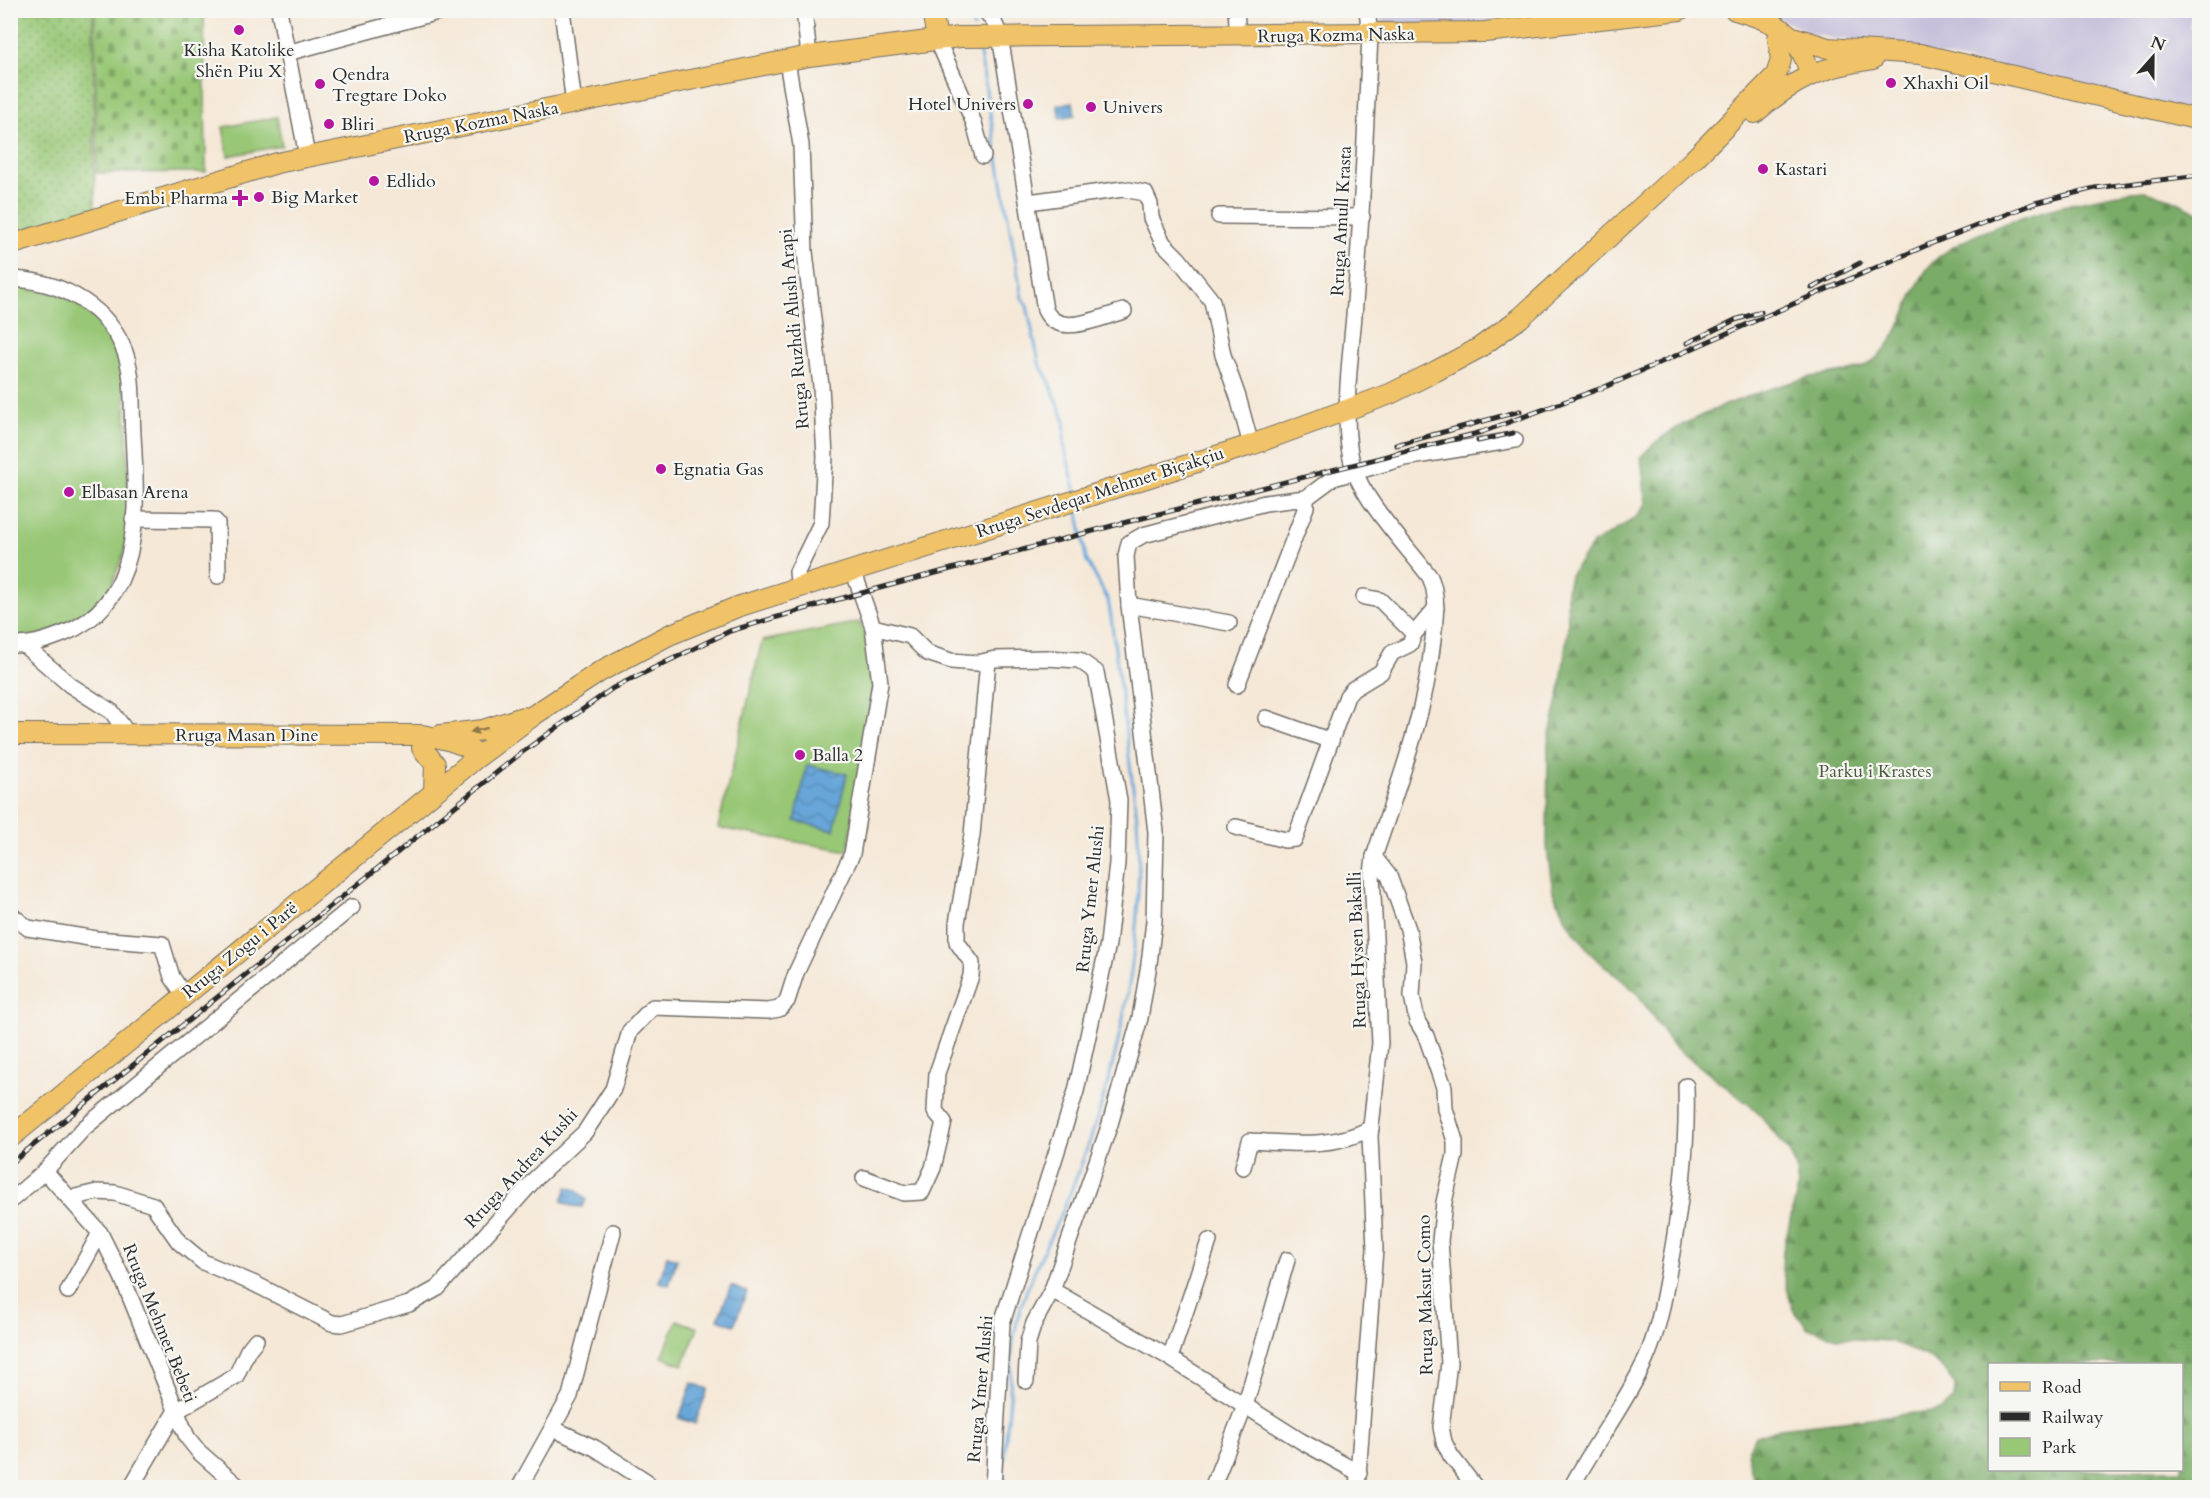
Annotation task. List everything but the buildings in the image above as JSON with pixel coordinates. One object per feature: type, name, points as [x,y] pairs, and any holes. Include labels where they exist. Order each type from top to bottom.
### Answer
[{"type":"main road","points":[[932,10],[937,39]]},
{"type":"main road","name":"Rruga Kozma Naska","points":[[10,245],[277,163],[809,56],[960,37],[1370,35],[1485,32],[1546,19],[1680,10]]},
{"type":"main road","points":[[1742,13],[1773,24],[1785,38],[1803,70]]},
{"type":"main road","points":[[1785,38],[1818,46],[1901,51],[2199,120]]},
{"type":"main road","points":[[1693,160],[1776,75],[1785,38]]},
{"type":"main road","points":[[1768,83],[1863,50]]},
{"type":"main road","points":[[1693,160],[1803,70],[1880,58],[1951,62]]},
{"type":"main road","name":"Rruga Sevdeqar Mehmet Biçakçiu","points":[[475,759],[534,715],[601,671],[669,635],[736,608],[1251,445],[1390,394],[1436,371],[1496,336],[1561,282],[1693,160]]},
{"type":"main road","points":[[434,792],[435,764],[422,742],[469,733],[534,715]]},
{"type":"main road","name":"Rruga Masan Dine","points":[[10,734],[123,734],[422,742],[475,759]]},
{"type":"main road","name":"Rruga Masan Dine","points":[[10,747],[422,742]]},
{"type":"main road","name":"Rruga Zogu i Parë","points":[[10,1138],[475,759]]},
{"type":"street","points":[[279,10],[307,156]]},
{"type":"street","points":[[287,53],[445,10]]},
{"type":"street","points":[[562,10],[574,104]]},
{"type":"street","points":[[804,10],[809,56]]},
{"type":"street","points":[[985,10],[994,22],[995,37],[1029,202],[1045,310],[1049,319],[1059,326],[1071,325],[1124,311]]},
{"type":"street","points":[[1236,10],[1238,36]]},
{"type":"street","name":"Rruga Amull Krasta","points":[[1348,410],[1362,217],[1370,35],[1367,10]]},
{"type":"street","points":[[937,39],[974,123],[983,156]]},
{"type":"street","name":"Rruga Ruzhdi Alush Arapi","points":[[787,61],[801,145],[805,252],[821,386],[825,457],[821,524],[796,572],[799,588]]},
{"type":"street","points":[[1029,202],[1123,189],[1145,193],[1150,204],[1151,218],[1163,243],[1212,301],[1223,355],[1251,445]]},
{"type":"street","points":[[1219,216],[1362,217]]},
{"type":"street","points":[[10,279],[46,283],[71,293],[103,318],[122,345],[129,367],[134,457],[130,560],[124,576],[97,615],[72,630],[18,645]]},
{"type":"street","name":"Rruga Hysen Bakalli","points":[[1348,410],[1351,457],[1356,473],[1367,495],[1430,577],[1435,589],[1436,608],[1429,681],[1423,710],[1374,857],[1371,896],[1380,1043],[1371,1128],[1375,1249],[1358,1480]]},
{"type":"street","points":[[1026,1381],[1028,1342],[1034,1323],[1052,1290],[1121,1086],[1140,1018],[1154,921],[1156,832],[1129,605],[1127,548],[1133,539],[1265,503],[1306,498],[1333,478],[1404,458],[1515,440]]},
{"type":"street","points":[[1237,685],[1306,507],[1306,498]]},
{"type":"street","points":[[133,519],[214,519],[217,523],[218,576]]},
{"type":"street","points":[[853,570],[873,627]]},
{"type":"street","points":[[1364,597],[1380,600],[1414,634]]},
{"type":"street","points":[[1129,605],[1229,622]]},
{"type":"street","points":[[1236,826],[1285,840],[1295,838],[1347,696],[1353,689],[1381,672],[1392,653],[1410,644],[1414,634],[1436,608]]},
{"type":"street","name":"Rruga Ymer Alushi","points":[[873,627],[910,636],[927,653],[951,661],[977,663],[1079,660],[1096,672],[1119,800],[1118,863],[1108,944],[1098,995],[1076,1091],[1002,1323],[993,1488]]},
{"type":"street","name":"Rruga Andrea Kushi","points":[[71,1197],[97,1191],[115,1193],[153,1205],[179,1242],[203,1262],[255,1284],[332,1323],[342,1324],[409,1304],[438,1288],[535,1179],[585,1132],[613,1089],[630,1031],[647,1011],[653,1007],[768,1011],[779,1009],[787,1001],[796,973],[852,854],[880,684],[873,627]]},
{"type":"street","points":[[18,645],[70,685],[112,712],[123,727],[123,734]]},
{"type":"street","points":[[864,1178],[904,1194],[922,1192],[933,1168],[942,1134],[944,1122],[935,1111],[937,1073],[972,976],[972,963],[957,942],[957,923],[972,835],[988,661]]},
{"type":"street","points":[[1266,718],[1331,741]]},
{"type":"street","name":"Rruga Maksut Como","points":[[1374,857],[1389,876],[1408,929],[1414,962],[1412,996],[1415,1013],[1444,1087],[1445,1109],[1455,1141],[1455,1155],[1444,1202],[1440,1241],[1449,1363],[1441,1427],[1450,1456],[1476,1488]]},
{"type":"street","points":[[10,1201],[45,1171],[84,1128],[352,907]]},
{"type":"street","points":[[10,914],[28,928],[96,939],[162,944],[172,976],[184,995]]},
{"type":"street","points":[[1571,1488],[1598,1440],[1629,1393],[1660,1322],[1684,1179],[1687,1138],[1686,1086]]},
{"type":"street","points":[[1244,1167],[1250,1141],[1318,1143],[1353,1138],[1371,1128]]},
{"type":"street","name":"Rruga Mehmet Bebeti","points":[[45,1171],[71,1197],[100,1233],[122,1277],[175,1412],[199,1452],[240,1488]]},
{"type":"street","points":[[519,1488],[554,1429],[570,1395],[613,1232]]},
{"type":"street","points":[[68,1291],[100,1233]]},
{"type":"street","points":[[1170,1358],[1209,1241]]},
{"type":"street","points":[[1212,1488],[1245,1406],[1287,1260]]},
{"type":"street","points":[[1052,1290],[1170,1358],[1358,1480]]},
{"type":"street","points":[[134,1482],[175,1412],[236,1376],[248,1350],[256,1340]]},
{"type":"street","points":[[554,1429],[615,1460],[646,1481],[645,1488]]},
{"type":"shaded area","points":[[1377,11],[1540,11],[1540,22],[1385,30]]},
{"type":"shaded area","points":[[1764,11],[2193,11],[2189,28],[2199,31],[2199,113],[1875,41],[1836,39],[1812,34]]},
{"type":"green space","points":[[11,11],[93,11],[95,209],[11,234]]},
{"type":"green space","points":[[95,11],[204,11],[206,172],[97,173]]},
{"type":"green space","points":[[277,117],[282,146],[228,156],[223,127]]},
{"type":"green space","name":"Parku i Krastes","points":[[2144,191],[2167,197],[2200,213],[2199,1487],[1755,1487],[1747,1453],[1755,1436],[1780,1428],[1942,1410],[1954,1399],[1955,1386],[1948,1373],[1927,1356],[1891,1341],[1837,1338],[1808,1328],[1793,1309],[1782,1270],[1783,1250],[1798,1188],[1796,1167],[1789,1151],[1757,1111],[1672,1045],[1637,993],[1592,955],[1568,923],[1553,892],[1547,848],[1548,743],[1560,691],[1568,628],[1567,590],[1570,575],[1593,544],[1637,517],[1646,504],[1641,458],[1653,444],[1694,419],[1745,398],[1811,377],[1847,372],[1865,366],[1888,346],[1920,281],[1928,268],[1944,253],[1968,239],[1997,227],[2061,206]]},
{"type":"green space","name":"Elbasan Arena","points":[[10,284],[69,297],[105,327],[124,367],[128,459],[127,544],[110,590],[80,620],[41,635],[11,637]]},
{"type":"green space","name":"Balla 2","points":[[859,622],[864,630],[875,682],[848,851],[718,828],[762,641]]},
{"type":"green space","points":[[677,1320],[698,1328],[683,1365],[662,1357]]},
{"type":"water","points":[[1073,102],[1075,115],[1060,118],[1057,105]]},
{"type":"water","points":[[807,765],[847,774],[834,830],[795,821]]},
{"type":"water","points":[[567,1187],[577,1190],[586,1200],[582,1207],[571,1206],[562,1201]]},
{"type":"water","points":[[667,1256],[677,1259],[669,1285],[659,1282]]},
{"type":"water","points":[[731,1286],[747,1292],[734,1325],[718,1319]]},
{"type":"water","points":[[692,1383],[708,1389],[695,1424],[679,1418]]},
{"type":"waterway","points":[[967,10],[974,28]]},
{"type":"waterway","points":[[978,43],[1022,298],[1027,306],[1039,363],[1065,421],[1064,445],[1076,493]]},
{"type":"waterway","points":[[1008,1488],[1003,1474],[1004,1455],[1012,1357],[1018,1317],[1029,1285],[1071,1191],[1102,1101],[1125,1008],[1137,913],[1139,865],[1137,818],[1111,617],[1108,600],[1086,559],[1077,506]]},
{"type":"railway","points":[[10,1164],[521,753],[613,688],[730,631],[839,599],[1123,523],[1482,432],[1607,386],[1925,246],[2035,203],[2095,188],[2200,175]]},
{"type":"railway","points":[[1812,288],[1860,263]]},
{"type":"railway","points":[[1687,343],[1735,320],[1761,312]]},
{"type":"railway","points":[[1396,445],[1520,411]]},
{"type":"railway","points":[[1478,441],[1513,433]]},
{"type":"place","name":"Kisha Katolike Shën Piu X","points":[[239,30]]},
{"type":"place","name":"Xhaxhi Oil","points":[[1891,83]]},
{"type":"place","name":"Qendra Tregtare Doko","points":[[320,84]]},
{"type":"place","name":"Hotel Univers","points":[[1028,104]]},
{"type":"place","name":"Univers","points":[[1091,107]]},
{"type":"place","name":"Bliri","points":[[329,124]]},
{"type":"place","name":"Kastari","points":[[1763,169]]},
{"type":"place","name":"Edlido","points":[[374,181]]},
{"type":"place","name":"Big Market","points":[[259,197]]},
{"type":"place","name":"Embi Pharma","points":[[240,198]]},
{"type":"place","name":"Egnatia Gas","points":[[661,469]]},
{"type":"place","name":"Elbasan Arena","points":[[69,492]]},
{"type":"place","name":"Balla 2","points":[[800,755]]}]
